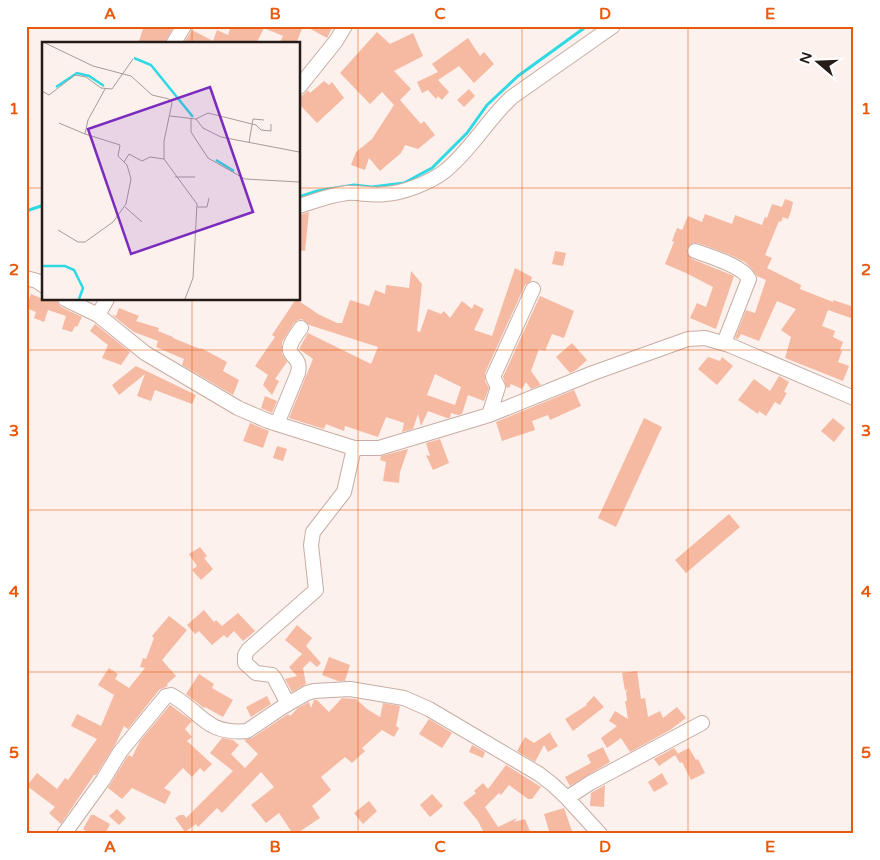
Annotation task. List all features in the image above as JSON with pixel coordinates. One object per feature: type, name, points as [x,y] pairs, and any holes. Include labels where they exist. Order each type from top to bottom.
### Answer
[{"type":"street","points":[[174,42],[184,26]]},
{"type":"street","points":[[300,206],[331,196],[350,193],[384,195],[421,185],[445,171],[466,150],[497,110],[512,97],[613,26]]},
{"type":"street","points":[[300,86],[342,27]]},
{"type":"street","points":[[695,251],[735,267],[747,274],[749,279],[724,343]]},
{"type":"street","points":[[26,278],[42,285]]},
{"type":"street","points":[[489,415],[498,387],[493,378],[532,289]]},
{"type":"street","points":[[67,300],[98,315],[145,353],[238,408],[276,424],[354,448],[379,448],[489,415],[593,373],[688,339],[705,338],[724,343],[854,398]]},
{"type":"street","points":[[98,315],[106,300]]},
{"type":"street","points":[[276,424],[298,373],[298,363],[288,348],[291,340],[301,328]]},
{"type":"street","points":[[288,704],[275,679],[268,674],[256,673],[245,663],[245,656],[248,650],[316,590],[311,545],[314,532],[344,492],[354,448]]},
{"type":"street","points":[[64,834],[103,780],[120,752],[166,696],[173,696],[203,721],[219,729],[235,732],[246,731],[307,693],[350,690],[404,698],[429,709],[539,774],[552,784],[600,834]]},
{"type":"street","points":[[566,798],[590,783],[702,723]]},
{"type":"building","points":[[144,26],[174,26],[165,42],[139,42]]},
{"type":"building","points":[[231,26],[303,26],[297,42],[280,42],[283,36],[264,28],[257,42],[184,42],[192,30],[213,41],[217,30],[228,35]]},
{"type":"building","points":[[305,26],[333,26],[327,38]]},
{"type":"building","points":[[377,32],[390,44],[413,33],[423,56],[394,71],[411,89],[400,100],[421,124],[424,121],[435,135],[418,149],[405,145],[401,153],[380,171],[369,158],[365,170],[351,165],[356,152],[372,139],[394,105],[382,92],[370,104],[340,73]]},
{"type":"building","points":[[468,38],[480,56],[484,52],[494,64],[474,83],[459,66],[438,80],[449,92],[442,100],[438,96],[436,99],[428,90],[422,93],[417,82],[438,72],[432,64]]},
{"type":"building","points":[[324,81],[329,85],[332,82],[344,98],[317,123],[300,105],[300,96],[308,90],[310,93]]},
{"type":"building","points":[[469,89],[475,96],[464,107],[457,100]]},
{"type":"building","points":[[785,199],[793,202],[791,211],[788,219],[783,217],[781,222],[779,221],[765,255],[772,258],[767,268],[801,285],[800,289],[833,302],[833,300],[854,307],[854,319],[828,310],[822,326],[835,331],[833,337],[843,342],[838,362],[849,366],[843,381],[785,358],[791,337],[781,330],[796,309],[777,301],[759,341],[741,334],[738,339],[735,338],[746,310],[755,313],[766,280],[757,276],[745,262],[698,243],[693,243],[687,248],[687,253],[692,259],[734,276],[716,329],[690,318],[697,303],[706,307],[713,287],[665,264],[674,242],[672,241],[677,228],[682,230],[688,216],[702,222],[705,214],[732,224],[735,215],[762,225],[765,217],[767,218],[772,204],[782,207]]},
{"type":"building","points":[[309,212],[305,251],[300,250],[300,215]]},
{"type":"building","points":[[555,251],[566,253],[563,266],[552,264]]},
{"type":"building","points":[[515,268],[532,277],[531,281],[525,285],[485,373],[485,381],[489,388],[484,401],[468,395],[462,414],[451,413],[450,418],[447,418],[428,411],[421,426],[418,414],[413,429],[402,432],[404,423],[386,417],[378,437],[345,426],[344,431],[326,424],[324,429],[289,418],[313,359],[299,349],[308,333],[371,364],[378,347],[309,325],[302,319],[294,323],[282,342],[282,354],[287,362],[275,379],[279,381],[272,395],[263,385],[268,375],[255,366],[275,337],[272,335],[295,300],[318,314],[337,323],[342,323],[350,300],[369,306],[375,290],[385,294],[386,285],[409,288],[411,271],[422,284],[417,331],[420,332],[428,309],[441,314],[444,311],[450,318],[462,301],[472,309],[474,304],[484,309],[474,330],[492,336]],"holes":[[[435,374],[461,387],[455,405],[427,395]]]},
{"type":"building","points":[[31,294],[42,300],[56,300],[61,307],[82,317],[72,332],[62,329],[66,316],[48,310],[44,322],[34,318],[36,312],[26,308]]},
{"type":"building","points":[[540,296],[574,311],[564,338],[552,334],[545,351],[539,349],[531,371],[541,385],[531,389],[526,382],[522,389],[511,384],[509,388],[506,387],[503,377]]},
{"type":"building","points":[[119,308],[139,316],[136,321],[159,328],[158,331],[201,348],[227,362],[223,371],[239,380],[233,395],[182,365],[184,359],[156,347],[158,341],[134,332],[112,315],[116,316]]},
{"type":"building","points":[[95,324],[130,352],[121,365],[102,358],[108,345],[90,331]]},
{"type":"building","points":[[572,343],[587,360],[570,373],[556,357]]},
{"type":"building","points":[[708,357],[720,361],[722,357],[733,366],[717,385],[698,369]]},
{"type":"building","points":[[136,366],[196,395],[192,404],[155,390],[151,401],[137,396],[145,374],[119,395],[112,385]]},
{"type":"building","points":[[779,376],[789,382],[784,392],[787,393],[780,405],[775,402],[766,416],[759,411],[758,414],[738,400],[754,379],[770,391]]},
{"type":"building","points":[[574,390],[581,406],[550,420],[548,415],[532,421],[535,430],[502,441],[496,422]]},
{"type":"building","points":[[265,396],[277,401],[272,413],[261,408]]},
{"type":"building","points":[[644,418],[662,427],[616,527],[598,518]]},
{"type":"building","points":[[833,418],[845,428],[834,442],[821,431]]},
{"type":"building","points":[[250,423],[269,431],[263,448],[243,441]]},
{"type":"building","points":[[440,439],[449,463],[433,470],[426,455],[430,456],[426,443]]},
{"type":"building","points":[[277,446],[287,449],[283,461],[273,458]]},
{"type":"building","points":[[408,449],[400,472],[399,483],[383,481],[386,462],[380,460],[381,456]]},
{"type":"building","points":[[729,514],[740,527],[686,573],[675,560]]},
{"type":"building","points":[[200,547],[207,556],[204,558],[213,569],[201,580],[192,570],[197,566],[189,554]]},
{"type":"building","points":[[204,610],[214,622],[216,620],[222,626],[238,613],[255,631],[243,641],[234,631],[227,638],[224,635],[212,645],[199,631],[195,634],[187,625]]},
{"type":"building","points":[[169,616],[187,630],[162,660],[176,676],[166,687],[159,690],[128,729],[124,726],[96,775],[94,775],[61,824],[49,813],[55,807],[27,786],[37,773],[57,789],[65,778],[68,780],[97,739],[71,726],[77,714],[101,726],[114,695],[98,685],[109,668],[118,674],[115,679],[129,688],[145,668],[140,667],[143,658],[146,659],[154,638],[152,636]]},
{"type":"building","points":[[297,625],[312,638],[306,646],[321,663],[317,667],[310,661],[303,668],[306,684],[292,692],[285,679],[297,676],[289,667],[302,654],[285,640]]},
{"type":"building","points":[[329,657],[350,665],[345,681],[338,681],[322,675]]},
{"type":"building","points":[[637,671],[641,699],[645,698],[648,717],[660,711],[663,718],[677,707],[686,718],[670,730],[630,752],[621,738],[607,748],[601,738],[617,726],[609,721],[615,711],[628,719],[625,701],[627,701],[626,692],[628,689],[625,691],[622,673]]},
{"type":"building","points":[[199,674],[214,684],[212,688],[233,700],[223,717],[204,708],[186,694]]},
{"type":"building","points":[[267,696],[271,704],[251,717],[246,707]]},
{"type":"building","points":[[594,696],[604,707],[573,731],[565,719],[587,705]]},
{"type":"building","points":[[342,698],[356,699],[380,717],[383,703],[400,706],[396,726],[399,728],[394,737],[382,730],[362,748],[365,751],[352,763],[345,757],[321,777],[331,790],[312,806],[320,818],[296,834],[293,834],[279,813],[266,823],[251,805],[274,787],[261,772],[222,813],[217,808],[198,827],[196,824],[185,832],[175,818],[184,815],[186,818],[233,771],[210,753],[222,738],[233,740],[239,745],[231,754],[245,768],[258,754],[244,740],[252,738],[288,714],[290,716],[298,708],[309,702],[311,708],[314,700],[317,700],[329,712]]},
{"type":"building","points":[[170,705],[192,721],[185,729],[192,737],[187,741],[212,764],[204,772],[200,768],[192,777],[183,768],[164,788],[171,792],[165,804],[132,788],[122,799],[108,788],[127,757],[129,755],[132,757],[140,741]]},
{"type":"building","points":[[429,719],[452,733],[442,748],[419,734]]},
{"type":"building","points":[[552,731],[550,733],[558,746],[548,752],[544,745],[535,762],[517,751],[525,737],[534,743]]},
{"type":"building","points":[[472,745],[485,752],[483,758],[469,752]]},
{"type":"building","points":[[603,747],[610,762],[570,786],[565,777],[591,763],[587,755]]},
{"type":"building","points":[[674,748],[678,753],[659,766],[654,759]]},
{"type":"building","points":[[689,748],[696,760],[698,759],[705,773],[691,780],[682,762],[680,763],[675,755]]},
{"type":"building","points":[[506,765],[541,787],[532,799],[528,799],[509,785],[501,795],[499,793],[485,807],[498,827],[517,818],[514,822],[525,819],[531,834],[481,834],[483,831],[478,821],[463,803],[476,793],[474,791],[483,783],[488,789]]},
{"type":"building","points":[[662,773],[668,784],[654,792],[648,782]]},
{"type":"building","points":[[605,785],[604,807],[590,806],[591,793]]},
{"type":"building","points":[[432,794],[443,806],[430,817],[420,805]]},
{"type":"building","points":[[369,801],[377,811],[363,824],[354,813]]},
{"type":"building","points":[[564,808],[573,834],[550,834],[544,814]]},
{"type":"building","points":[[117,809],[126,818],[119,825],[109,816]]},
{"type":"building","points":[[91,815],[110,824],[105,834],[91,834],[83,829]]},
{"type":"waterway","points":[[300,197],[317,191],[354,185],[372,187],[404,183],[432,168],[467,133],[487,105],[518,76],[587,26]]},
{"type":"waterway","points":[[26,211],[42,206]]}]
